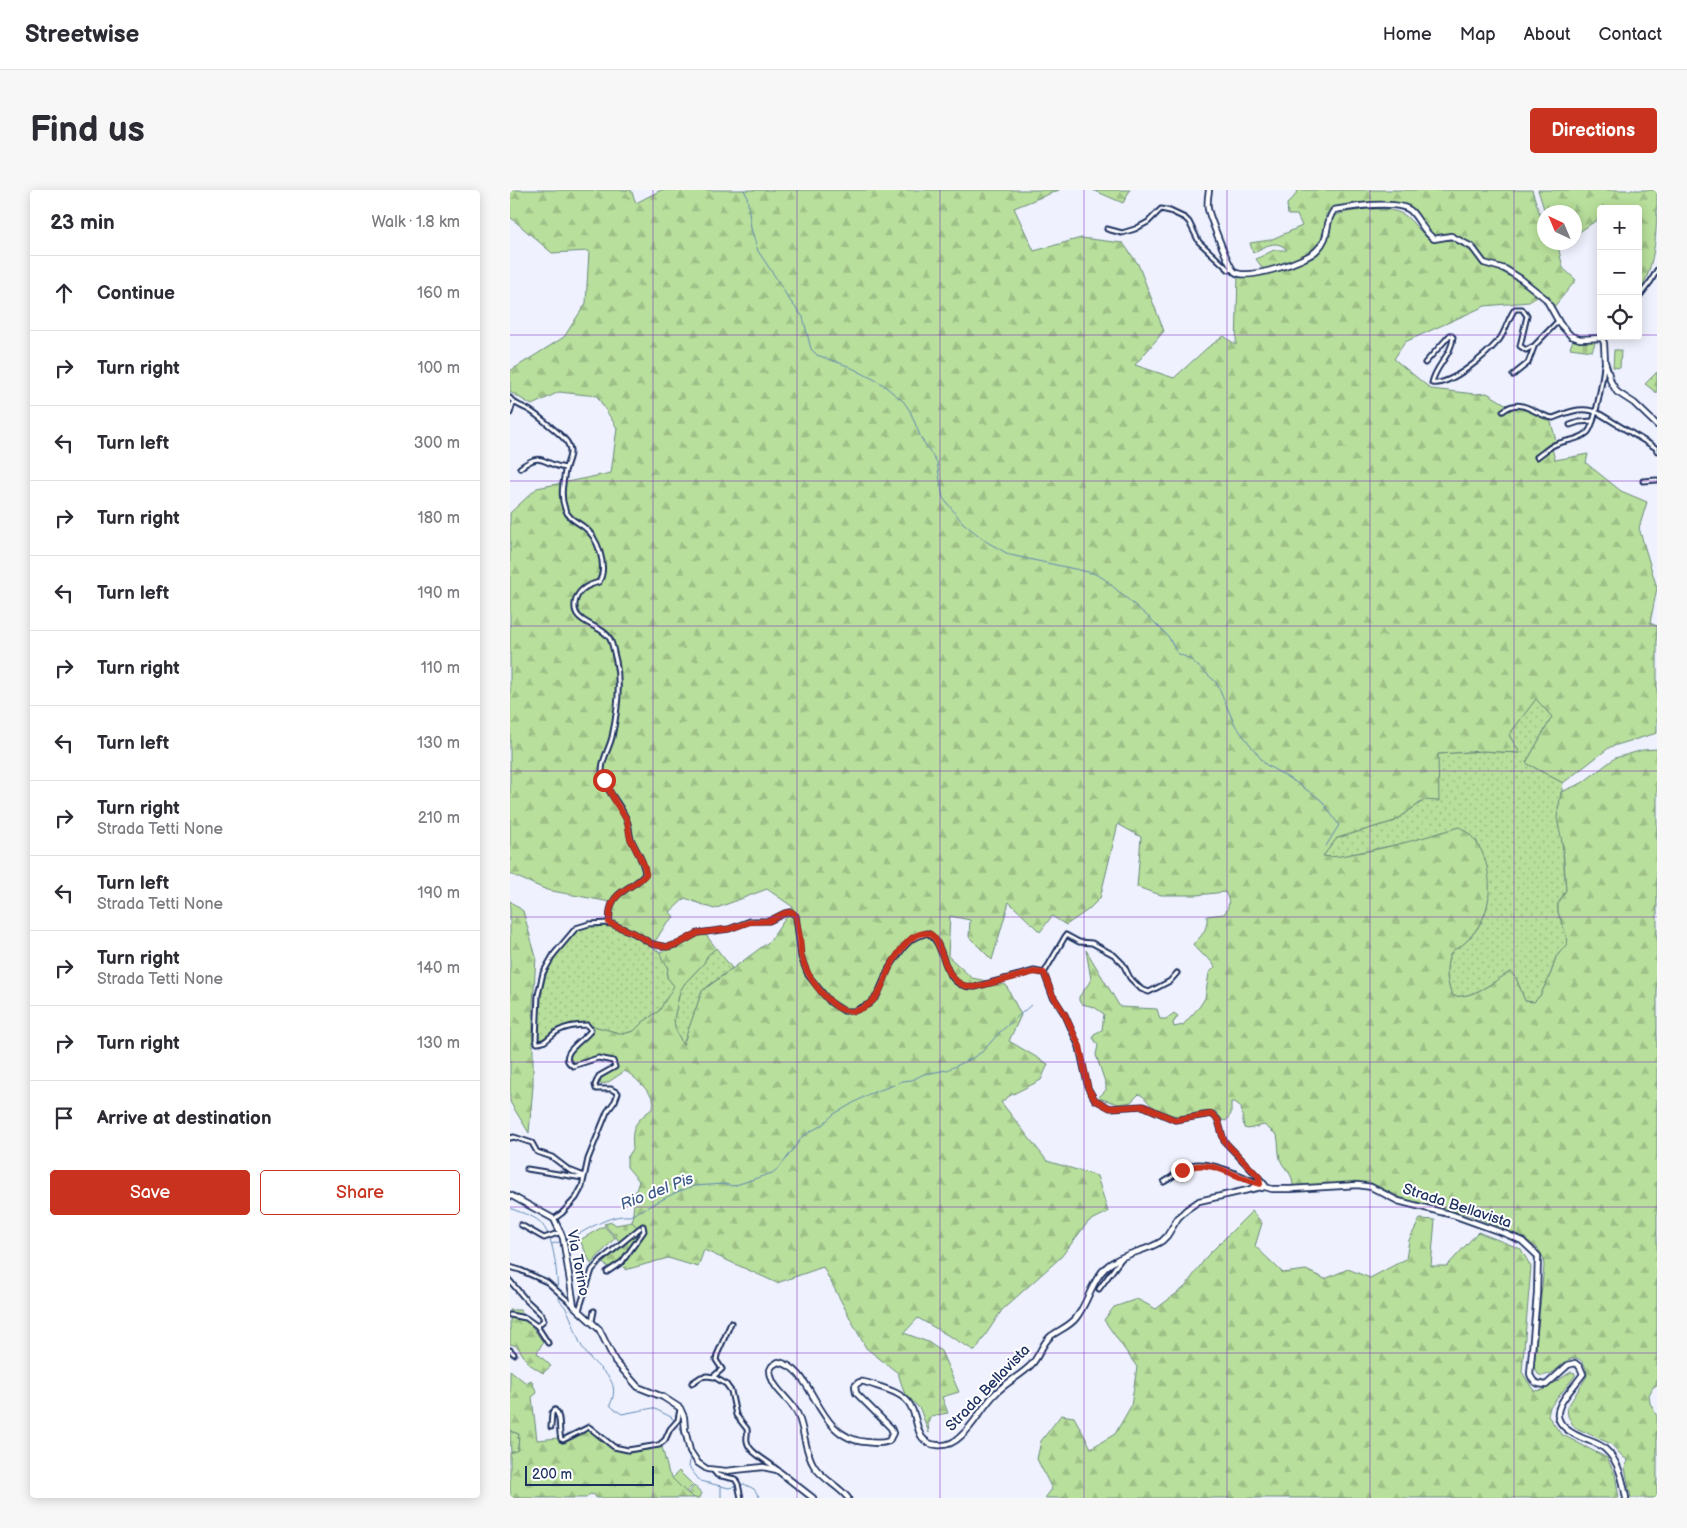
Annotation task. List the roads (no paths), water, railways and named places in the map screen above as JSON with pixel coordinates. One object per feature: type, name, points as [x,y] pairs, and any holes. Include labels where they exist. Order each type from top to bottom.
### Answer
[{"type":"street","points":[[1209,190],[1208,211],[1232,269],[1236,273],[1262,272],[1298,262],[1316,252],[1327,238],[1328,217],[1334,210],[1351,207],[1404,206],[1412,211],[1425,232],[1434,239],[1451,236],[1472,247],[1484,263],[1505,270],[1540,292],[1558,321],[1571,336],[1580,339],[1597,338]]},
{"type":"street","points":[[1108,229],[1122,233],[1148,222],[1161,209],[1170,210],[1185,218],[1199,242],[1227,268],[1232,269]]},
{"type":"street","points":[[1640,295],[1651,282],[1657,270]]},
{"type":"street","points":[[1425,363],[1450,335],[1453,337],[1450,351],[1433,376],[1432,383],[1437,384],[1450,380],[1468,368],[1499,339],[1515,309],[1522,309],[1527,316],[1520,346],[1526,350],[1534,346],[1558,321]]},
{"type":"street","points":[[1537,456],[1554,445],[1588,433],[1596,412],[1603,382],[1605,362],[1604,340]]},
{"type":"street","points":[[1513,374],[1528,362],[1534,346]]},
{"type":"street","points":[[1605,362],[1611,382],[1617,392],[1634,403],[1657,425]]},
{"type":"street","points":[[510,398],[513,403],[530,411],[568,443],[570,457],[566,468],[562,496],[565,510],[574,522],[584,527],[593,537],[604,571],[600,582],[589,585],[581,590],[575,604],[579,617],[605,632],[611,640],[617,665],[617,709],[611,739],[602,767],[604,780],[627,820],[630,838],[644,865],[646,874],[640,882],[620,893],[614,900],[611,906],[609,923]]},
{"type":"street","points":[[510,413],[513,403]]},
{"type":"street","points":[[1503,410],[1514,404],[1553,418],[1579,409],[1596,412],[1656,448],[1657,451]]},
{"type":"street","points":[[1570,425],[1593,421]]},
{"type":"street","points":[[520,468],[537,458],[557,467],[566,468]]},
{"type":"street","points":[[1643,481],[1657,480]]},
{"type":"street","points":[[510,1195],[554,1219],[576,1198],[582,1187],[588,1159],[607,1112],[618,1093],[611,1088],[596,1089],[595,1085],[599,1076],[615,1066],[612,1062],[598,1058],[573,1066],[568,1061],[567,1057],[571,1049],[588,1034],[590,1030],[587,1025],[574,1025],[560,1030],[541,1043],[537,1043],[538,994],[541,980],[554,954],[576,928],[589,924],[609,923],[634,933],[652,944],[667,947],[678,944],[698,933],[729,929],[750,922],[769,921],[785,913],[792,912],[796,916],[801,957],[808,975],[830,1002],[844,1011],[854,1011],[869,1004],[877,996],[890,968],[904,947],[918,935],[928,933],[937,942],[940,953],[953,978],[958,984],[966,987],[983,985],[1034,972],[1044,973]]},
{"type":"street","points":[[1044,973],[1066,935],[1079,942],[1092,943],[1114,955],[1123,964],[1130,978],[1141,989],[1149,992],[1170,981],[1177,973]]},
{"type":"street","points":[[1044,973],[1052,994],[1065,1015],[1080,1047],[1088,1088],[1095,1100],[1110,1108],[1143,1106],[1175,1120],[1212,1114],[1218,1120],[1224,1141],[1259,1177],[1262,1185]]},
{"type":"street","points":[[510,1138],[514,1137],[532,1143],[537,1152],[552,1157],[569,1170],[584,1177]]},
{"type":"street","points":[[1164,1182],[1182,1170],[1200,1164],[1225,1170],[1262,1185]]},
{"type":"street","points":[[527,1169],[584,1177]]},
{"type":"street","name":"Strada Bellavista","points":[[848,1498],[814,1466],[804,1441],[798,1416],[773,1382],[770,1370],[774,1364],[778,1362],[786,1364],[800,1375],[806,1382],[822,1413],[847,1437],[860,1442],[883,1443],[889,1441],[893,1433],[891,1428],[856,1393],[854,1388],[856,1384],[862,1381],[886,1389],[908,1401],[913,1408],[920,1436],[924,1442],[942,1446],[956,1441],[966,1432],[995,1394],[1023,1373],[1034,1362],[1050,1337],[1076,1317],[1099,1275],[1113,1262],[1162,1241],[1178,1218],[1199,1201],[1262,1185],[1278,1188],[1337,1188],[1358,1185],[1371,1187],[1398,1201],[1453,1215],[1506,1234],[1522,1241],[1538,1256],[1537,1294],[1530,1374],[1533,1381],[1546,1385],[1568,1364],[1574,1363],[1580,1367],[1583,1374],[1560,1406],[1557,1418],[1561,1425],[1569,1431],[1606,1449],[1622,1475],[1626,1498]]},
{"type":"street","name":"Via Torino","points":[[554,1219],[564,1240],[574,1306],[599,1329],[615,1361],[638,1387],[663,1397],[680,1408]]},
{"type":"street","points":[[522,1225],[544,1238],[561,1232]]},
{"type":"street","points":[[578,1311],[584,1296],[588,1277],[592,1270],[600,1260],[642,1227],[644,1231],[622,1262],[606,1272]]},
{"type":"street","points":[[1099,1289],[1122,1258]]},
{"type":"street","points":[[510,1267],[538,1278],[554,1288],[574,1306]]},
{"type":"street","points":[[510,1281],[542,1315],[544,1320],[537,1326]]},
{"type":"street","points":[[592,1322],[594,1311]]},
{"type":"street","points":[[510,1315],[526,1318],[537,1326],[548,1344]]},
{"type":"street","points":[[714,1377],[722,1369],[716,1360],[718,1351],[731,1323]]},
{"type":"street","points":[[510,1350],[514,1354]]},
{"type":"street","points":[[692,1383],[701,1377],[714,1377],[726,1384],[731,1391],[736,1414],[748,1429],[747,1442],[750,1448],[813,1498]]},
{"type":"street","points":[[680,1408],[694,1458],[702,1466],[713,1470],[726,1471],[763,1467],[777,1470]]},
{"type":"street","points":[[551,1427],[552,1413],[555,1410],[558,1415],[561,1439],[565,1440],[589,1427],[614,1447],[628,1450],[661,1444],[678,1420],[680,1408]]},
{"type":"street","points":[[713,1470],[717,1475],[735,1479],[741,1498]]},
{"type":"waterway","points":[[744,190],[747,196],[751,228],[758,251],[788,298],[803,317],[811,349],[817,355],[848,366],[881,383],[904,402],[910,411],[921,438],[937,462],[943,498],[963,523],[987,542],[1010,555],[1093,573],[1103,578],[1153,621],[1168,636],[1177,653],[1190,659],[1216,682],[1235,725],[1265,764],[1321,800],[1339,825],[1326,846]]},
{"type":"waterway","points":[[898,1083],[912,1080],[924,1074],[947,1070],[969,1060],[982,1052],[1000,1032],[1031,1005]]},
{"type":"waterway","name":"Rio del Pis","points":[[566,1240],[605,1221],[621,1216],[630,1216],[677,1192],[694,1186],[724,1184],[733,1186],[772,1173],[780,1167],[803,1136],[822,1125],[834,1114],[869,1094],[894,1085]]},
{"type":"waterway","points":[[510,1208],[529,1215],[539,1221],[544,1227],[552,1244],[558,1290]]},
{"type":"waterway","name":"Rio del Pis","points":[[552,1244],[562,1241]]},
{"type":"waterway","points":[[558,1294],[568,1312],[583,1348],[611,1381],[613,1396],[610,1405],[622,1414],[653,1408],[671,1417],[680,1427],[690,1460],[689,1467],[700,1481],[729,1488],[744,1484],[754,1489],[760,1498]]},
{"type":"waterway","points":[[721,1486],[721,1498]]}]
